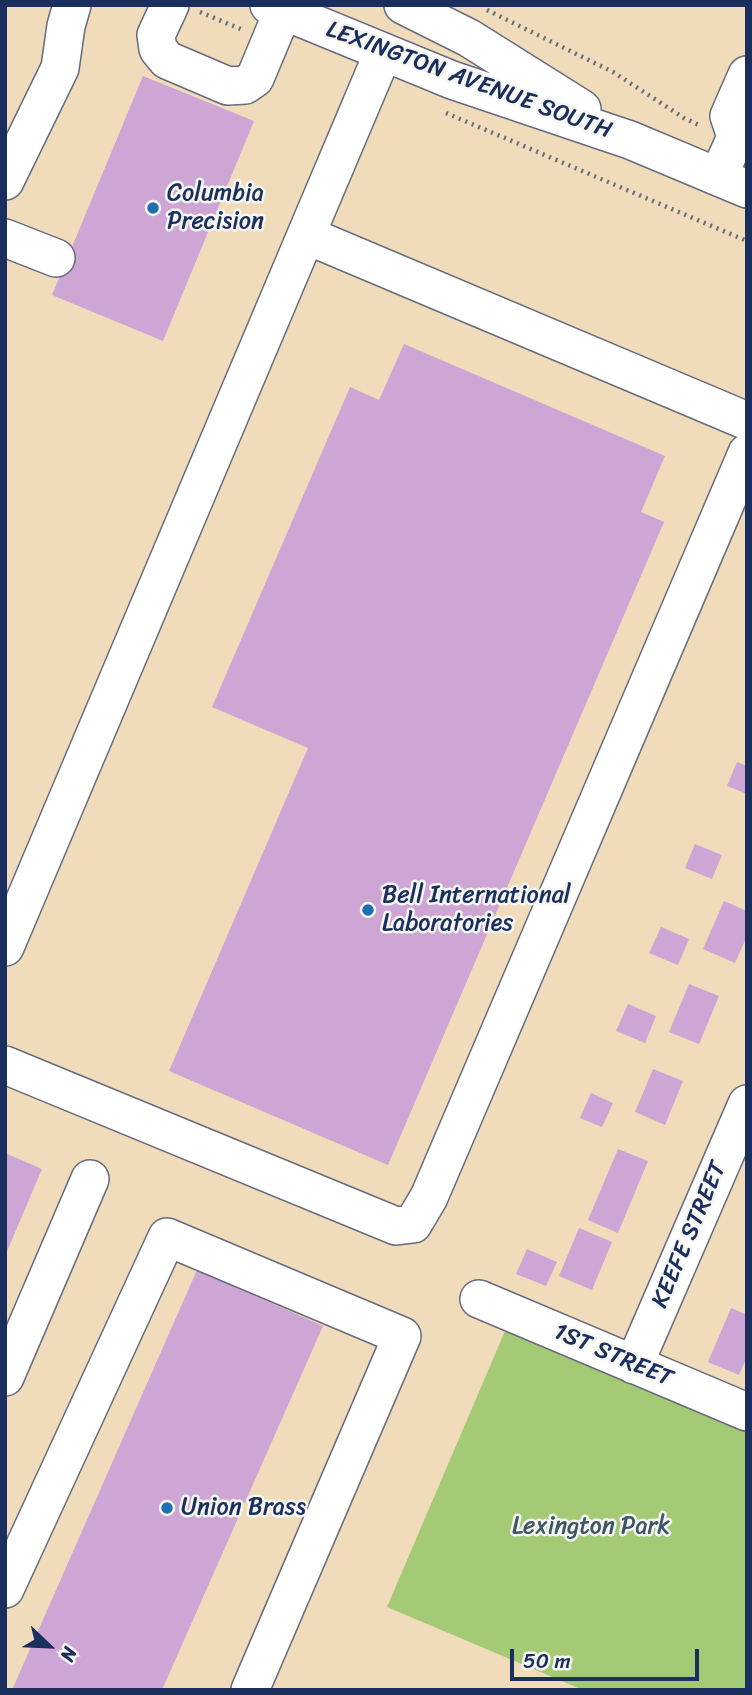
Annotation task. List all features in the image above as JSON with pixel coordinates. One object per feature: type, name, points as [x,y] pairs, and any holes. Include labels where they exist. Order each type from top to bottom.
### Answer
[{"type":"street","points":[[5,181],[60,68],[72,5]]},
{"type":"street","points":[[183,8],[156,35],[158,49],[167,60],[228,86],[245,85],[255,78],[275,19]]},
{"type":"street","name":"LEXINGTON AVENUE SOUTH","points":[[421,9],[630,140]]},
{"type":"street","name":"LEXINGTON AVENUE SOUTH","points":[[275,19],[383,53],[452,80],[630,140],[733,183]]},
{"type":"street","points":[[5,947],[383,53]]},
{"type":"street","points":[[733,183],[739,136],[729,116],[747,75]]},
{"type":"street","points":[[306,235],[747,421]]},
{"type":"street","points":[[5,238],[57,258]]},
{"type":"street","points":[[5,1065],[396,1226],[412,1224],[429,1197],[747,453]]},
{"type":"street","name":"KEEFE STREET","points":[[634,1366],[747,1104]]},
{"type":"street","points":[[5,1377],[90,1179]]},
{"type":"street","points":[[5,1589],[167,1237],[180,1242],[402,1335],[250,1690]]},
{"type":"street","name":"1ST STREET","points":[[479,1299],[747,1412]]},
{"type":"path","points":[[183,8],[275,19]]},
{"type":"path","points":[[484,9],[613,72],[684,118],[739,136]]},
{"type":"path","points":[[446,113],[747,241]]},
{"type":"green space","name":"Lexington Park","points":[[508,1324],[747,1426],[747,1690],[583,1690],[387,1607]]},
{"type":"building","name":"Columbia Precision","points":[[143,76],[254,121],[163,341],[52,295]]},
{"type":"building","name":"Bell International Laboratories","points":[[404,344],[665,456],[641,512],[664,522],[388,1165],[169,1071],[308,748],[212,707],[350,387],[379,400]]},
{"type":"building","points":[[737,762],[747,766],[747,794],[727,786]]},
{"type":"building","points":[[695,844],[722,855],[712,879],[685,868]]},
{"type":"building","points":[[724,901],[747,911],[747,936],[735,963],[703,949]]},
{"type":"building","points":[[661,927],[689,939],[678,965],[649,953]]},
{"type":"building","points":[[689,984],[719,996],[699,1044],[669,1032]]},
{"type":"building","points":[[628,1004],[656,1016],[645,1043],[616,1031]]},
{"type":"building","points":[[653,1069],[683,1081],[665,1125],[635,1112]]},
{"type":"building","points":[[591,1093],[613,1103],[602,1127],[580,1118]]},
{"type":"building","points":[[618,1149],[648,1161],[618,1233],[588,1220]]},
{"type":"building","points":[[5,1153],[42,1169],[5,1256]]},
{"type":"building","points":[[579,1228],[612,1242],[592,1290],[559,1276]]},
{"type":"building","points":[[527,1249],[557,1262],[546,1286],[516,1274]]},
{"type":"building","name":"Union Brass","points":[[197,1270],[323,1326],[162,1690],[12,1690]]},
{"type":"building","points":[[731,1308],[747,1315],[747,1357],[739,1375],[708,1362]]},
{"type":"place","name":"Columbia Precision","points":[[153,208]]},
{"type":"place","name":"Bell International Laboratories","points":[[368,910]]},
{"type":"place","name":"Union Brass","points":[[167,1508]]}]
